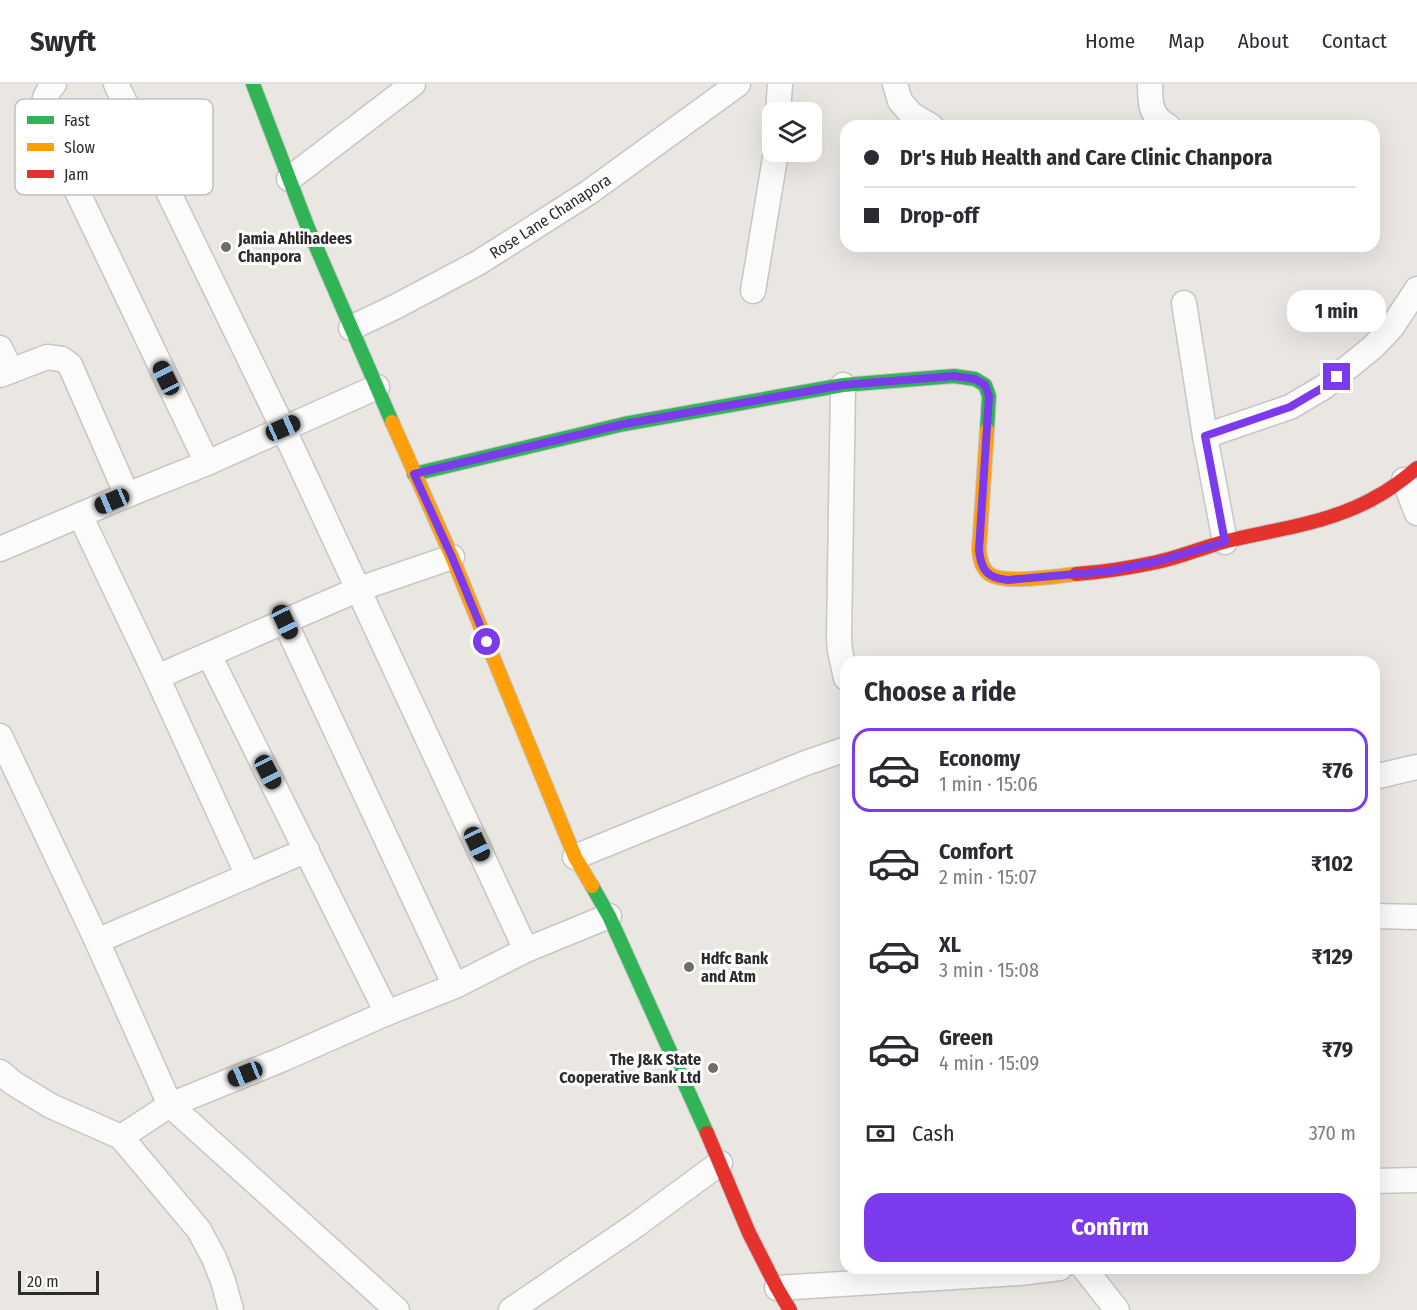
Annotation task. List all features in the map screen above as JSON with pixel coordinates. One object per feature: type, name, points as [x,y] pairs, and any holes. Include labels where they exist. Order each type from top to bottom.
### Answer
[{"type":"main road","points":[[253,84],[308,228],[452,557],[575,857],[609,916],[749,1233],[790,1310]]},
{"type":"main road","points":[[414,474],[624,424],[843,385],[954,376],[975,379],[985,385],[989,396],[980,563],[986,572],[996,579],[1008,580],[1110,571],[1318,521],[1384,494],[1411,474]]},
{"type":"street","points":[[45,99],[47,92],[54,84]]},
{"type":"street","points":[[116,84],[123,99]]},
{"type":"street","points":[[289,179],[413,84]]},
{"type":"street","name":"Rose Lane Chanapora","points":[[351,328],[478,263],[588,193],[738,84]]},
{"type":"street","points":[[779,102],[780,84]]},
{"type":"street","points":[[895,84],[900,101],[910,114],[920,120]]},
{"type":"street","points":[[1150,84],[1153,112],[1159,120]]},
{"type":"street","points":[[753,291],[775,162]]},
{"type":"street","points":[[79,195],[207,464]]},
{"type":"street","points":[[170,195],[359,589],[526,950]]},
{"type":"street","points":[[1205,436],[1290,407],[1324,387],[1350,368],[1392,327],[1417,289]]},
{"type":"street","points":[[1184,303],[1225,542]]},
{"type":"street","points":[[0,348],[6,373],[47,357],[62,359],[70,365],[127,495]]},
{"type":"street","points":[[841,656],[839,638],[843,385]]},
{"type":"street","points":[[0,549],[207,464],[377,387]]},
{"type":"street","points":[[1411,474],[1417,513]]},
{"type":"street","points":[[80,515],[157,676],[248,876]]},
{"type":"street","points":[[157,676],[359,589],[452,557]]},
{"type":"street","points":[[285,622],[455,986]]},
{"type":"street","points":[[209,655],[387,1013]]},
{"type":"street","points":[[0,736],[7,769],[97,941],[170,1105],[397,1310]]},
{"type":"street","points":[[575,857],[840,751]]},
{"type":"street","points":[[1380,776],[1417,767]]},
{"type":"street","points":[[97,941],[307,850]]},
{"type":"street","points":[[121,1137],[170,1105],[455,986],[526,950],[609,916]]},
{"type":"street","points":[[1380,916],[1417,917]]},
{"type":"street","points":[[0,1072],[13,1083],[51,1106],[121,1137],[199,1230],[214,1258],[231,1310]]},
{"type":"street","points":[[511,1310],[636,1225],[720,1163]]},
{"type":"street","points":[[1380,1181],[1417,1180]]},
{"type":"street","points":[[777,1288],[1006,1274]]},
{"type":"street","points":[[1089,1274],[1117,1310]]},
{"type":"traffic: fast","points":[[253,84],[308,228],[392,422]]},
{"type":"traffic: fast","points":[[414,474],[624,424],[843,385],[954,376],[975,379],[985,385],[989,396],[987,430]]},
{"type":"traffic: fast","points":[[592,886],[609,916],[707,1133]]},
{"type":"traffic: slow","points":[[392,422],[452,557],[575,857],[592,886]]},
{"type":"traffic: slow","points":[[987,430],[979,550],[983,567],[994,576],[1016,579],[1076,574]]},
{"type":"traffic: jam","points":[[1076,574],[1116,570],[1157,562],[1227,541],[1322,519],[1359,506],[1376,497],[1417,468]]},
{"type":"traffic: jam","points":[[707,1133],[749,1233],[790,1310]]},
{"type":"place","name":"Jamia Ahlihadees Chanpora","points":[[226,247]]},
{"type":"place","name":"Hdfc Bank and Atm","points":[[689,967]]},
{"type":"place","name":"The J&K State Cooperative Bank Ltd","points":[[713,1068]]},
{"type":"route","points":[[487,642],[414,474],[624,424],[843,385],[954,376],[975,379],[985,385],[989,396],[979,550],[980,563],[986,572],[996,579],[1008,580],[1110,571],[1187,554],[1225,542],[1205,436],[1290,407],[1337,377]]}]
